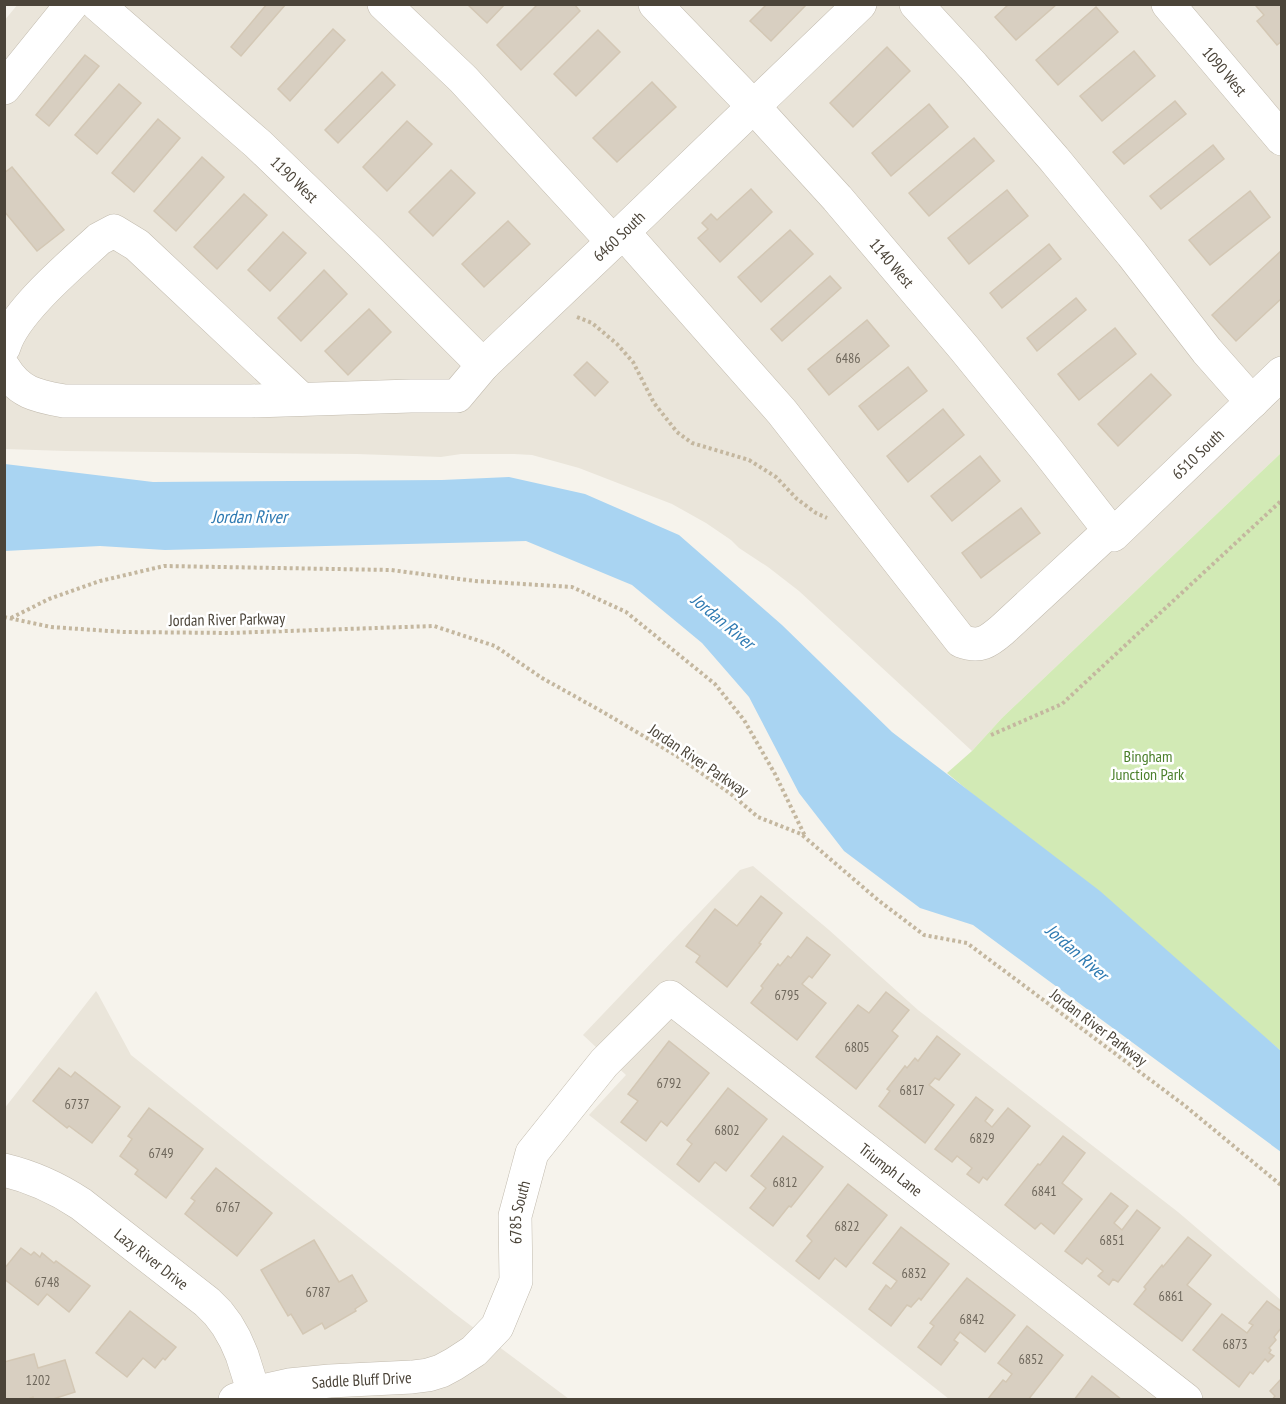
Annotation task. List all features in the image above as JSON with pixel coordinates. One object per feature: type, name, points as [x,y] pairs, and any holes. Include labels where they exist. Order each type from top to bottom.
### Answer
[{"type":"street","points":[[4,87],[72,4]]},
{"type":"street","name":"1190 West","points":[[97,4],[258,144],[483,365]]},
{"type":"street","points":[[384,4],[464,79],[618,237],[782,412],[851,499]]},
{"type":"street","name":"1140 West","points":[[655,4],[754,106],[837,198],[964,348],[1111,533]]},
{"type":"street","name":"6460 South","points":[[4,368],[11,380],[25,391],[40,397],[64,401],[251,401],[457,396],[483,365],[860,4]]},
{"type":"street","points":[[916,4],[1054,159],[1208,351],[1252,402]]},
{"type":"street","name":"1090 West","points":[[1168,4],[1281,139]]},
{"type":"street","points":[[4,347],[6,340],[26,311],[99,238],[114,231],[136,245],[301,399]]},
{"type":"street","name":"6510 South","points":[[851,499],[961,641],[972,645],[989,641],[1111,533],[1281,374]]},
{"type":"street","name":"Triumph Lane","points":[[604,1063],[670,997],[1185,1400]]},
{"type":"street","name":"6785 South","points":[[454,1364],[474,1351],[497,1327],[516,1281],[515,1216],[532,1154],[604,1063]]},
{"type":"street","name":"Lazy River Drive","points":[[4,1170],[42,1181],[64,1192],[207,1302],[227,1325],[242,1354],[244,1396]]},
{"type":"street","name":"Saddle Bluff Drive","points":[[244,1396],[310,1382],[428,1375],[454,1364]]},
{"type":"path","points":[[546,306],[566,311],[592,323],[616,344],[633,362],[654,403],[677,432],[692,444],[749,460],[776,477],[797,500],[826,518],[851,499]]},
{"type":"path","points":[[991,735],[1062,704],[1281,500]]},
{"type":"path","points":[[10,618],[49,599],[100,581],[164,566],[391,570],[475,580],[572,587],[626,612],[715,684],[744,720],[775,774],[807,840]]},
{"type":"path","name":"Jordan River Parkway","points":[[4,616],[51,627],[124,632],[229,633],[434,626],[495,646],[542,678],[677,756],[731,794],[758,817],[801,834],[924,936],[967,943],[1184,1105],[1281,1186]]},
{"type":"shaded area","points":[[18,4],[1281,5],[1281,453],[1002,718],[972,751],[799,591],[731,540],[672,504],[579,468],[532,455],[514,454],[461,454],[441,457],[5,449],[4,21]]},
{"type":"shaded area","points":[[753,866],[918,1010],[1178,1212],[1281,1300],[1281,1399],[949,1399],[589,1115],[626,1075],[583,1035],[740,870]]},
{"type":"shaded area","points":[[96,991],[131,1055],[454,1313],[569,1399],[5,1399],[4,1109]]},
{"type":"green space","name":"Bingham Junction Park","points":[[1281,453],[1281,1051],[947,773]]},
{"type":"water","name":"Jordan River","points":[[5,464],[153,482],[442,480],[509,477],[585,494],[679,535],[782,625],[892,732],[1100,891],[1281,1051],[1281,1152],[973,925],[920,908],[844,851],[799,793],[749,697],[702,643],[632,585],[526,541],[165,550],[100,546],[5,551]]},
{"type":"building","points":[[267,4],[286,4],[241,56],[231,47]]},
{"type":"building","points":[[467,4],[505,4],[487,23]]},
{"type":"building","points":[[538,4],[574,4],[580,11],[521,70],[497,45]]},
{"type":"building","points":[[767,4],[807,4],[771,41],[750,21]]},
{"type":"building","points":[[1009,4],[1057,4],[1016,40],[995,17]]},
{"type":"building","points":[[1282,4],[1282,41],[1277,45],[1257,21],[1264,15],[1256,6]]},
{"type":"building","points":[[1096,7],[1118,32],[1058,85],[1036,60]]},
{"type":"building","points":[[333,29],[345,40],[290,101],[278,89]]},
{"type":"building","points":[[598,30],[620,52],[576,96],[554,74]]},
{"type":"building","points":[[887,47],[910,71],[853,127],[830,103]]},
{"type":"building","points":[[1134,51],[1155,76],[1102,121],[1080,96]]},
{"type":"building","points":[[85,55],[99,66],[49,126],[36,115]]},
{"type":"building","points":[[382,72],[395,85],[338,143],[325,130]]},
{"type":"building","points":[[652,82],[676,107],[617,162],[593,138]]},
{"type":"building","points":[[119,84],[141,103],[97,154],[75,135]]},
{"type":"building","points":[[1175,101],[1186,114],[1124,164],[1113,152]]},
{"type":"building","points":[[929,104],[948,127],[891,176],[872,153]]},
{"type":"building","points":[[158,119],[180,138],[134,192],[112,173]]},
{"type":"building","points":[[407,121],[432,144],[387,191],[363,167]]},
{"type":"building","points":[[974,138],[994,161],[929,216],[909,193]]},
{"type":"building","points":[[1213,145],[1224,159],[1161,209],[1150,196]]},
{"type":"building","points":[[202,157],[224,177],[176,231],[154,211]]},
{"type":"building","points":[[12,167],[64,230],[37,251],[4,211],[4,173]]},
{"type":"building","points":[[451,170],[475,193],[433,236],[409,212]]},
{"type":"building","points":[[751,189],[772,212],[720,262],[698,238],[708,229],[702,223],[711,214],[717,220]]},
{"type":"building","points":[[1007,190],[1028,216],[969,264],[948,238]]},
{"type":"building","points":[[1250,191],[1270,217],[1210,265],[1189,240]]},
{"type":"building","points":[[244,194],[267,215],[217,269],[194,247]]},
{"type":"building","points":[[508,221],[530,244],[484,287],[462,264]]},
{"type":"building","points":[[790,230],[813,254],[761,302],[738,277]]},
{"type":"building","points":[[283,232],[306,253],[270,291],[248,270]]},
{"type":"building","points":[[1049,244],[1061,259],[1002,308],[990,293]]},
{"type":"building","points":[[1282,250],[1282,298],[1236,341],[1212,315]]},
{"type":"building","points":[[324,270],[347,294],[301,341],[278,318]]},
{"type":"building","points":[[830,276],[841,288],[782,341],[771,329]]},
{"type":"building","points":[[1076,298],[1086,310],[1037,351],[1027,338]]},
{"type":"building","points":[[369,309],[391,332],[348,375],[325,351]]},
{"type":"building","points":[[867,320],[889,346],[829,395],[808,369]]},
{"type":"building","points":[[1115,328],[1136,354],[1079,400],[1058,374]]},
{"type":"building","points":[[587,362],[608,382],[595,396],[574,375]]},
{"type":"building","points":[[908,367],[927,391],[878,430],[859,406]]},
{"type":"building","points":[[1151,374],[1171,395],[1118,446],[1098,424]]},
{"type":"building","points":[[943,409],[964,435],[908,482],[887,456]]},
{"type":"building","points":[[980,456],[1000,481],[952,521],[931,496]]},
{"type":"building","points":[[1021,508],[1040,533],[981,578],[962,553]]},
{"type":"building","points":[[761,896],[782,913],[727,987],[696,962],[700,956],[686,946],[715,909],[737,926]]},
{"type":"building","points":[[807,937],[830,955],[812,978],[809,976],[802,984],[826,1003],[797,1040],[751,1003],[778,964],[780,966],[788,956],[791,958]]},
{"type":"building","points":[[886,992],[909,1010],[892,1031],[898,1036],[856,1089],[816,1057],[858,1005],[869,1013]]},
{"type":"building","points":[[937,1036],[960,1054],[939,1080],[935,1078],[929,1085],[954,1105],[925,1143],[879,1106],[890,1091],[887,1089],[905,1066],[907,1068],[915,1058],[918,1061]]},
{"type":"building","points":[[669,1041],[709,1073],[667,1126],[661,1121],[646,1141],[621,1122],[638,1101],[628,1094]]},
{"type":"building","points":[[59,1068],[71,1077],[75,1072],[120,1107],[92,1143],[69,1126],[67,1128],[33,1101]]},
{"type":"building","points":[[728,1088],[767,1119],[726,1171],[715,1162],[699,1182],[677,1164],[692,1144],[687,1140]]},
{"type":"building","points":[[976,1097],[993,1110],[985,1121],[992,1127],[1008,1108],[1030,1126],[987,1180],[983,1177],[979,1183],[967,1174],[972,1168],[957,1156],[952,1162],[935,1149]]},
{"type":"building","points":[[149,1108],[203,1149],[166,1198],[135,1174],[138,1170],[120,1156],[132,1139],[128,1136]]},
{"type":"building","points":[[783,1136],[823,1167],[773,1226],[750,1208],[766,1188],[751,1176]]},
{"type":"building","points":[[1063,1136],[1085,1153],[1062,1183],[1082,1199],[1054,1234],[1041,1223],[1035,1229],[1005,1205]]},
{"type":"building","points":[[216,1168],[272,1213],[237,1256],[185,1214],[195,1201],[191,1198]]},
{"type":"building","points":[[848,1184],[887,1215],[846,1267],[835,1258],[819,1279],[796,1261],[812,1241],[807,1236]]},
{"type":"building","points":[[1111,1193],[1128,1206],[1114,1223],[1122,1230],[1137,1210],[1160,1228],[1118,1282],[1113,1279],[1109,1285],[1098,1276],[1103,1271],[1087,1258],[1082,1264],[1065,1251]]},
{"type":"building","points":[[901,1227],[949,1264],[921,1300],[919,1298],[911,1307],[907,1305],[891,1326],[869,1309],[886,1285],[891,1289],[897,1281],[873,1263]]},
{"type":"building","points":[[1188,1237],[1211,1255],[1187,1285],[1211,1304],[1182,1341],[1134,1304],[1146,1289],[1144,1287]]},
{"type":"building","points":[[314,1240],[339,1282],[352,1275],[367,1301],[355,1309],[356,1311],[325,1329],[322,1323],[303,1334],[291,1314],[288,1316],[261,1270]]},
{"type":"building","points":[[21,1248],[31,1255],[34,1252],[40,1257],[42,1253],[90,1286],[69,1312],[47,1294],[38,1305],[4,1279],[4,1269]]},
{"type":"building","points":[[967,1278],[1015,1315],[985,1352],[960,1332],[954,1340],[958,1343],[941,1365],[918,1347],[934,1326],[930,1323]]},
{"type":"building","points":[[1267,1301],[1282,1312],[1282,1327],[1269,1348],[1271,1350],[1269,1353],[1274,1356],[1268,1362],[1265,1359],[1253,1374],[1250,1372],[1239,1387],[1193,1350],[1222,1314],[1247,1333],[1253,1325],[1249,1323]]},
{"type":"building","points":[[130,1311],[176,1347],[155,1368],[143,1358],[127,1377],[96,1353]]},
{"type":"building","points":[[1027,1326],[1063,1355],[1028,1400],[987,1400],[1003,1380],[1006,1382],[1012,1374],[998,1363]]},
{"type":"building","points":[[34,1354],[38,1368],[65,1360],[75,1392],[50,1400],[34,1400],[33,1397],[26,1400],[4,1400],[4,1362]]},
{"type":"building","points":[[1092,1376],[1122,1400],[1074,1400]]},
{"type":"building","points":[[1282,1378],[1282,1400],[1272,1400],[1275,1396],[1270,1391]]}]
